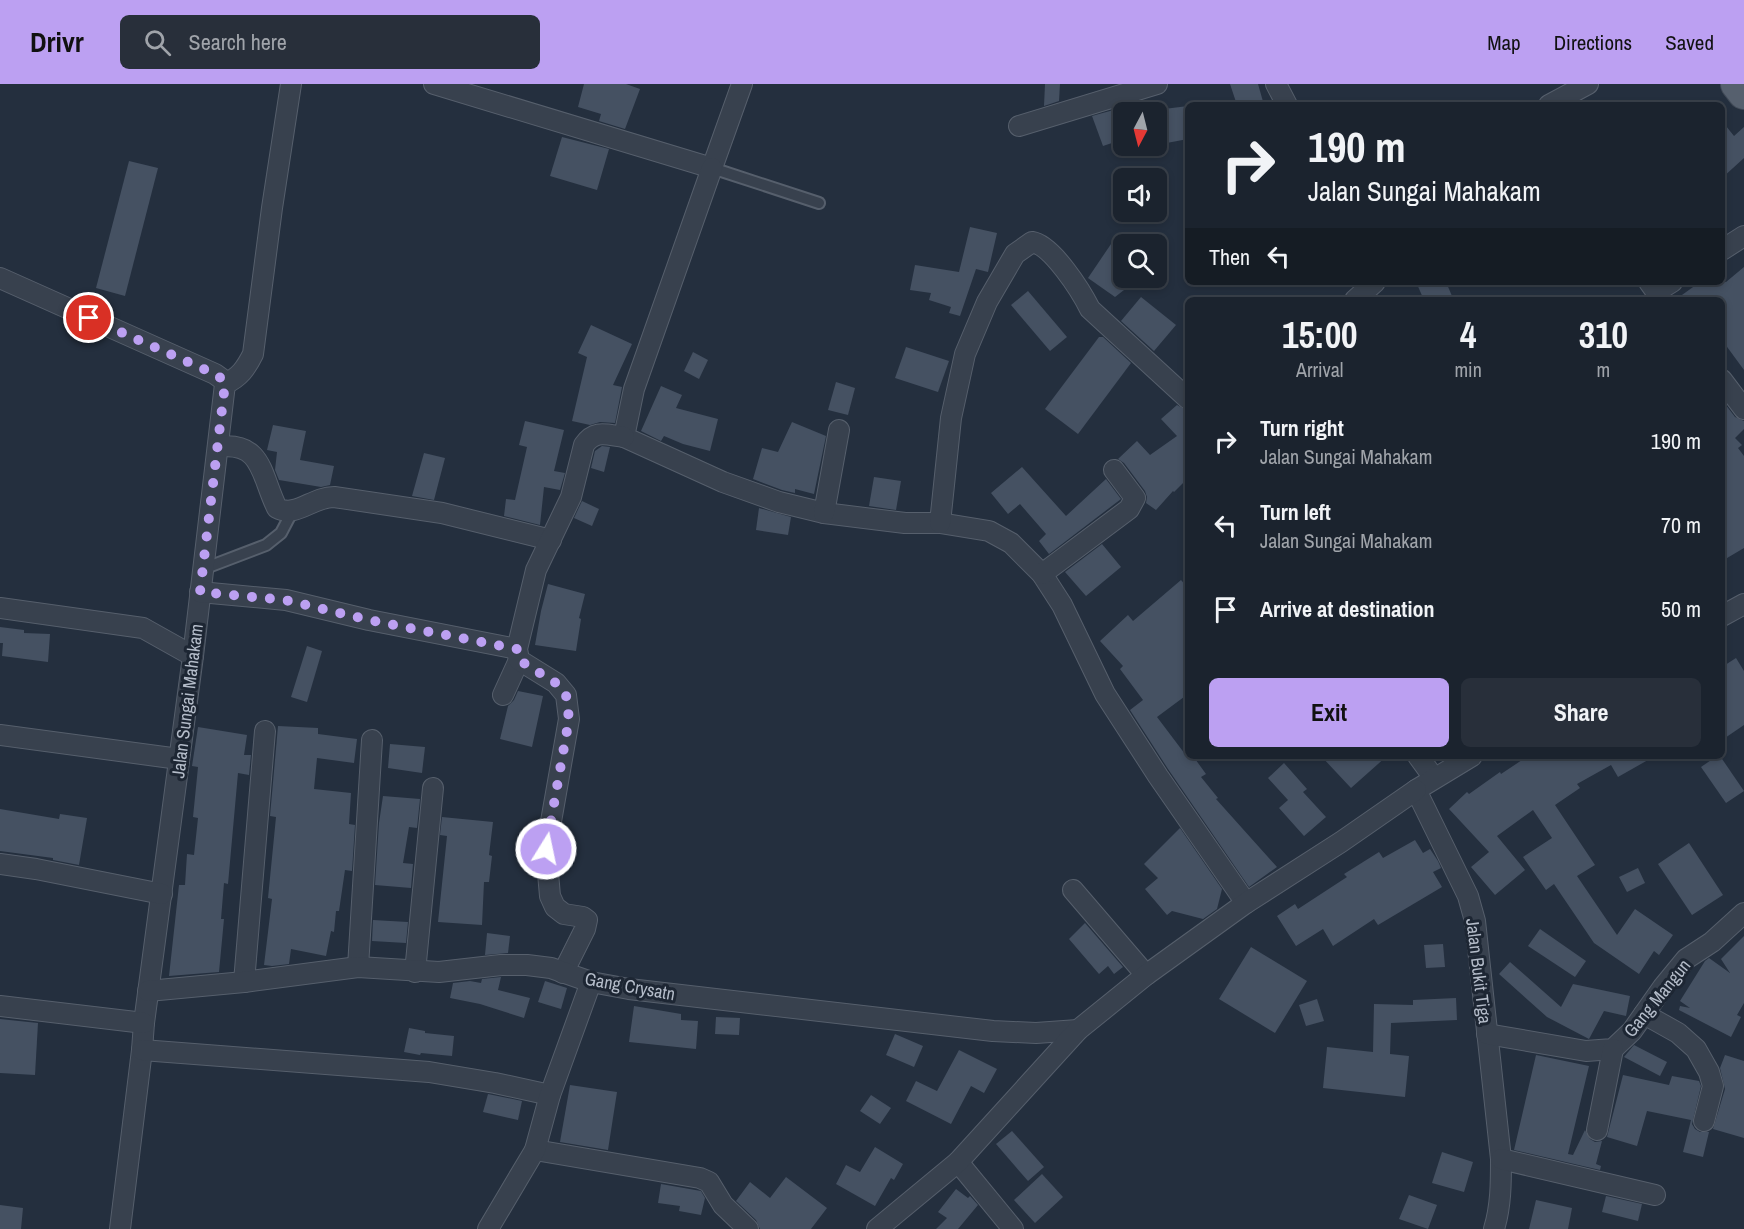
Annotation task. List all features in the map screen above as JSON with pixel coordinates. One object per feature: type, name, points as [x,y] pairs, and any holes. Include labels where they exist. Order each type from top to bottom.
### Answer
[{"type":"main road","points":[[1737,84],[1744,93]]},
{"type":"street","points":[[0,279],[215,374],[225,384],[234,380],[245,370],[253,354],[291,84]]},
{"type":"street","points":[[434,84],[711,168]]},
{"type":"street","points":[[624,437],[634,389],[742,84]]},
{"type":"street","points":[[1019,126],[1157,84]]},
{"type":"street","points":[[1276,84],[1285,102]]},
{"type":"street","points":[[1555,102],[1588,84]]},
{"type":"street","points":[[1725,248],[1744,236]]},
{"type":"street","points":[[940,523],[951,418],[965,354],[987,302],[1015,254],[1032,242],[1045,248],[1080,290],[1090,309],[1185,396]]},
{"type":"street","points":[[1358,297],[1372,285]]},
{"type":"street","name":"Jalan Sungai Mahakam","points":[[120,1229],[148,991],[194,656],[225,384]]},
{"type":"street","points":[[1725,384],[1744,409]]},
{"type":"street","points":[[824,513],[839,430]]},
{"type":"street","points":[[503,695],[518,655],[536,570],[571,497],[580,457],[589,438],[596,434],[624,437],[723,482],[779,502],[824,513],[905,523],[940,523],[989,531],[1011,543],[1042,574],[1062,605],[1106,694],[1158,776],[1246,903]]},
{"type":"street","points":[[218,447],[233,445],[244,448],[255,455],[277,508],[284,512],[292,512],[323,497],[334,497],[442,513],[551,540]]},
{"type":"street","points":[[1042,574],[1129,509],[1134,498],[1114,470]]},
{"type":"street","points":[[200,592],[285,600],[518,655],[556,683],[566,695],[569,719],[546,849],[550,896],[555,907],[564,914],[584,917],[587,920],[563,973]]},
{"type":"street","points":[[1725,614],[1744,604]]},
{"type":"street","points":[[0,608],[143,628],[194,656]]},
{"type":"street","points":[[244,982],[265,731]]},
{"type":"street","points":[[0,735],[179,759]]},
{"type":"street","points":[[358,967],[372,740]]},
{"type":"street","points":[[1420,759],[1434,778]]},
{"type":"street","points":[[877,1229],[958,1162],[1078,1030],[1146,975],[1246,903],[1341,842],[1434,778],[1467,759]]},
{"type":"street","points":[[416,972],[433,788]]},
{"type":"street","name":"Jalan Bukit Tiga","points":[[1416,790],[1468,896],[1475,921],[1501,1159],[1501,1191],[1494,1229]]},
{"type":"street","points":[[0,864],[162,894]]},
{"type":"street","points":[[1073,890],[1146,975]]},
{"type":"street","name":"Gang Mangun","points":[[1487,1034],[1587,1051],[1613,1049],[1632,1031],[1686,959],[1712,942],[1744,913]]},
{"type":"street","name":"Gang Crysatn","points":[[148,991],[244,982],[358,967],[416,972],[456,972],[501,965],[527,965],[551,969],[591,982],[629,989],[993,1031],[1036,1033],[1078,1030]]},
{"type":"street","points":[[488,1229],[535,1150],[550,1095],[591,982]]},
{"type":"street","points":[[0,1006],[144,1023]]},
{"type":"street","points":[[1644,1014],[1678,1033],[1696,1050],[1709,1072],[1713,1086],[1704,1121]]},
{"type":"street","points":[[1597,1130],[1613,1049]]},
{"type":"street","points":[[142,1050],[429,1072],[550,1095]]},
{"type":"street","points":[[535,1150],[610,1165],[700,1178],[709,1182],[723,1205],[748,1229]]},
{"type":"street","points":[[1501,1159],[1655,1195]]},
{"type":"street","points":[[958,1162],[1013,1229]]},
{"type":"lane","points":[[711,168],[819,203]]},
{"type":"lane","points":[[203,569],[266,545],[281,532],[292,512]]},
{"type":"building","points":[[584,84],[626,84],[640,89],[625,129],[599,121],[601,114],[578,107]]},
{"type":"building","points":[[1045,84],[1060,84],[1059,101],[1044,106]]},
{"type":"building","points":[[1230,84],[1258,84],[1263,102],[1236,102]]},
{"type":"building","points":[[1185,106],[1185,140],[1167,143],[1167,109]]},
{"type":"building","points":[[1113,110],[1113,143],[1103,146],[1092,116]]},
{"type":"building","points":[[1725,125],[1734,136],[1744,127],[1744,158],[1725,175]]},
{"type":"building","points":[[562,137],[609,149],[597,190],[550,176]]},
{"type":"building","points":[[129,161],[158,168],[125,296],[96,288]]},
{"type":"building","points":[[970,227],[997,233],[988,272],[976,269],[960,316],[949,313],[951,307],[929,300],[931,293],[910,290],[915,265],[959,272]]},
{"type":"building","points":[[1111,244],[1113,245],[1113,288],[1124,288],[1124,290],[1115,297],[1088,278]]},
{"type":"building","points":[[1744,267],[1744,370],[1725,344],[1725,297],[1679,297],[1696,285],[1725,285]]},
{"type":"building","points":[[1417,285],[1447,285],[1452,296],[1450,297],[1423,297]]},
{"type":"building","points":[[1028,291],[1067,337],[1050,351],[1011,305]]},
{"type":"building","points":[[1141,297],[1176,325],[1154,351],[1121,321]]},
{"type":"building","points":[[591,325],[632,344],[613,385],[622,387],[615,423],[600,422],[590,425],[572,421],[587,357],[578,353]]},
{"type":"building","points":[[1099,337],[1103,337],[1131,363],[1078,434],[1045,409]]},
{"type":"building","points":[[906,347],[949,361],[938,392],[895,378]]},
{"type":"building","points":[[693,352],[708,360],[699,379],[684,371]]},
{"type":"building","points":[[836,382],[855,388],[848,415],[828,410]]},
{"type":"building","points":[[661,386],[682,395],[676,408],[718,419],[710,451],[664,436],[661,441],[641,431]]},
{"type":"building","points":[[1725,404],[1735,417],[1744,421],[1744,429],[1735,438],[1742,445],[1738,448],[1744,456],[1744,548],[1725,559]]},
{"type":"building","points":[[1177,405],[1185,409],[1185,481],[1156,510],[1146,503],[1145,491],[1124,463],[1118,459],[1137,441],[1150,455],[1177,436],[1161,419]]},
{"type":"building","points":[[525,421],[564,430],[554,471],[565,473],[560,490],[544,487],[540,525],[504,516],[506,499],[515,500],[527,447],[519,445]]},
{"type":"building","points":[[792,422],[826,436],[814,494],[795,489],[795,493],[782,490],[753,479],[762,448],[778,452]]},
{"type":"building","points":[[273,425],[306,431],[300,460],[334,466],[330,485],[321,487],[279,480],[275,470],[277,452],[267,450]]},
{"type":"building","points":[[602,446],[610,447],[604,472],[591,468],[595,451]]},
{"type":"building","points":[[424,453],[445,458],[434,500],[412,496]]},
{"type":"building","points":[[1022,467],[1066,516],[1106,479],[1121,499],[1049,554],[1039,541],[1046,534],[1020,504],[1008,514],[991,493]]},
{"type":"building","points":[[874,477],[901,481],[896,510],[869,506]]},
{"type":"building","points":[[582,501],[599,509],[592,526],[574,518]]},
{"type":"building","points":[[759,508],[791,517],[788,535],[756,530]]},
{"type":"building","points":[[1102,544],[1121,567],[1086,596],[1065,572]]},
{"type":"building","points":[[1181,580],[1185,585],[1185,696],[1157,717],[1185,754],[1185,759],[1195,759],[1206,774],[1201,777],[1218,798],[1216,799],[1277,867],[1249,887],[1130,710],[1143,700],[1120,669],[1123,666],[1100,641],[1128,615],[1133,621]]},
{"type":"building","points":[[548,584],[585,594],[579,618],[581,619],[576,651],[535,645]]},
{"type":"building","points":[[0,627],[24,630],[24,633],[50,634],[48,662],[2,656],[3,643],[0,643]]},
{"type":"building","points":[[307,646],[322,651],[307,702],[291,697]]},
{"type":"building","points":[[1736,658],[1744,671],[1744,725],[1725,738],[1725,665]]},
{"type":"building","points":[[518,691],[543,696],[532,747],[500,739],[508,706]]},
{"type":"building","points":[[278,726],[318,728],[318,734],[357,739],[354,763],[317,758],[314,789],[351,793],[349,824],[355,825],[352,871],[345,870],[339,911],[336,911],[334,932],[331,931],[326,956],[291,949],[289,964],[272,966],[264,965],[272,899],[268,898],[276,817],[270,816]]},
{"type":"building","points":[[198,727],[247,735],[244,755],[251,755],[249,775],[238,773],[228,884],[224,883],[221,919],[224,919],[219,972],[169,976],[179,885],[185,885],[187,854],[194,855],[198,818],[193,817],[198,767],[192,766]]},
{"type":"building","points":[[390,744],[425,747],[422,773],[388,768]]},
{"type":"building","points":[[1324,759],[1384,759],[1351,788]]},
{"type":"building","points":[[1524,759],[1650,759],[1618,777],[1611,765],[1577,784],[1580,788],[1555,805],[1595,865],[1577,876],[1617,935],[1635,909],[1673,935],[1659,955],[1654,951],[1639,974],[1594,943],[1554,884],[1546,890],[1523,857],[1552,838],[1533,810],[1497,836],[1525,870],[1495,895],[1471,867],[1489,852],[1449,809],[1467,792],[1469,794],[1500,772],[1501,774]]},
{"type":"building","points":[[1713,759],[1722,759],[1744,791],[1726,803],[1701,767]]},
{"type":"building","points":[[1284,763],[1307,789],[1303,792],[1326,817],[1304,836],[1279,808],[1288,800],[1268,778]]},
{"type":"building","points":[[383,796],[420,799],[417,828],[409,827],[403,863],[413,864],[411,888],[375,885]]},
{"type":"building","points":[[0,809],[59,819],[60,814],[87,818],[79,865],[53,860],[53,858],[0,851]]},
{"type":"building","points":[[442,817],[493,822],[489,855],[492,856],[489,882],[484,882],[482,925],[438,922],[447,836],[440,835]]},
{"type":"building","points":[[1180,828],[1222,889],[1217,909],[1203,919],[1172,911],[1167,915],[1145,889],[1158,878],[1144,864]]},
{"type":"building","points":[[1415,840],[1423,853],[1430,849],[1438,861],[1441,868],[1433,872],[1442,887],[1378,925],[1374,919],[1333,946],[1323,929],[1296,946],[1277,916],[1295,904],[1298,909],[1347,877],[1344,874],[1379,852],[1383,858]]},
{"type":"building","points":[[1689,843],[1723,895],[1692,915],[1658,864]]},
{"type":"building","points":[[1638,868],[1645,883],[1627,892],[1619,877]]},
{"type":"building","points":[[373,920],[408,922],[406,943],[372,941]]},
{"type":"building","points":[[1085,923],[1123,967],[1114,974],[1108,966],[1099,974],[1069,939]]},
{"type":"building","points":[[1540,929],[1586,961],[1575,977],[1528,946]]},
{"type":"building","points":[[487,933],[510,936],[508,953],[485,955]]},
{"type":"building","points":[[1744,936],[1744,1003],[1737,1015],[1741,1017],[1731,1037],[1679,1010],[1680,1006],[1690,1008],[1680,1001],[1709,958],[1730,973],[1721,959]]},
{"type":"building","points":[[1443,944],[1445,967],[1426,968],[1424,945]]},
{"type":"building","points":[[1251,947],[1307,981],[1275,1033],[1219,999]]},
{"type":"building","points":[[1510,962],[1561,1007],[1573,984],[1630,996],[1626,1016],[1604,1011],[1589,1039],[1547,1017],[1499,974]]},
{"type":"building","points":[[501,977],[498,990],[530,998],[524,1018],[480,1004],[450,998],[453,983],[470,981],[481,983],[482,979]]},
{"type":"building","points":[[545,981],[567,988],[561,1009],[538,1002]]},
{"type":"building","points":[[1456,998],[1457,1020],[1391,1023],[1390,1054],[1409,1056],[1405,1097],[1323,1088],[1327,1047],[1373,1052],[1374,1004],[1413,1005],[1413,1000]]},
{"type":"building","points":[[1317,999],[1324,1021],[1306,1026],[1299,1005]]},
{"type":"building","points":[[634,1006],[681,1014],[681,1020],[698,1021],[696,1049],[629,1042]]},
{"type":"building","points":[[716,1017],[740,1018],[739,1035],[715,1034]]},
{"type":"building","points":[[0,1019],[38,1023],[35,1075],[0,1073]]},
{"type":"building","points":[[409,1028],[425,1031],[425,1033],[454,1036],[452,1056],[404,1052]]},
{"type":"building","points":[[895,1034],[923,1046],[914,1067],[886,1055]]},
{"type":"building","points":[[1634,1045],[1667,1062],[1660,1076],[1624,1057]]},
{"type":"building","points":[[959,1050],[997,1069],[984,1093],[971,1086],[951,1124],[906,1101],[916,1081],[937,1091]]},
{"type":"building","points":[[1536,1055],[1589,1066],[1568,1154],[1573,1155],[1585,1130],[1590,1139],[1595,1142],[1602,1141],[1596,1164],[1601,1166],[1600,1170],[1514,1150]]},
{"type":"building","points":[[1725,1055],[1744,1061],[1744,1138],[1713,1129],[1725,1089],[1720,1068]]},
{"type":"building","points":[[1623,1075],[1669,1085],[1672,1076],[1699,1081],[1701,1086],[1692,1124],[1700,1132],[1709,1132],[1703,1157],[1683,1152],[1691,1120],[1647,1111],[1637,1146],[1607,1137]]},
{"type":"building","points":[[570,1085],[617,1092],[608,1150],[560,1142]]},
{"type":"building","points":[[488,1094],[522,1101],[518,1120],[483,1112]]},
{"type":"building","points":[[871,1095],[891,1108],[880,1124],[860,1111]]},
{"type":"building","points":[[1012,1131],[1044,1167],[1028,1181],[996,1144]]},
{"type":"building","points":[[875,1147],[903,1164],[894,1180],[891,1178],[875,1206],[836,1184],[846,1165],[860,1172]]},
{"type":"building","points":[[1442,1152],[1473,1162],[1464,1192],[1432,1183]]},
{"type":"building","points":[[1042,1174],[1063,1197],[1035,1223],[1014,1200]]},
{"type":"building","points":[[786,1177],[827,1208],[811,1229],[760,1229],[756,1220],[736,1201],[750,1182],[770,1198]]},
{"type":"building","points":[[661,1184],[701,1191],[705,1198],[701,1215],[679,1211],[680,1206],[658,1203]]},
{"type":"building","points":[[956,1189],[968,1198],[970,1196],[978,1205],[958,1229],[936,1229],[947,1218],[938,1212]]},
{"type":"building","points":[[1409,1195],[1437,1205],[1428,1229],[1399,1219]]},
{"type":"building","points":[[1606,1196],[1642,1204],[1638,1221],[1602,1212]]},
{"type":"building","points":[[1536,1200],[1572,1208],[1568,1229],[1529,1229]]},
{"type":"building","points":[[0,1205],[23,1208],[21,1229],[0,1229]]},
{"type":"route","points":[[89,318],[215,374],[225,384],[200,592],[285,600],[369,620],[517,649],[519,660],[556,683],[566,695],[569,719],[546,849]]}]
